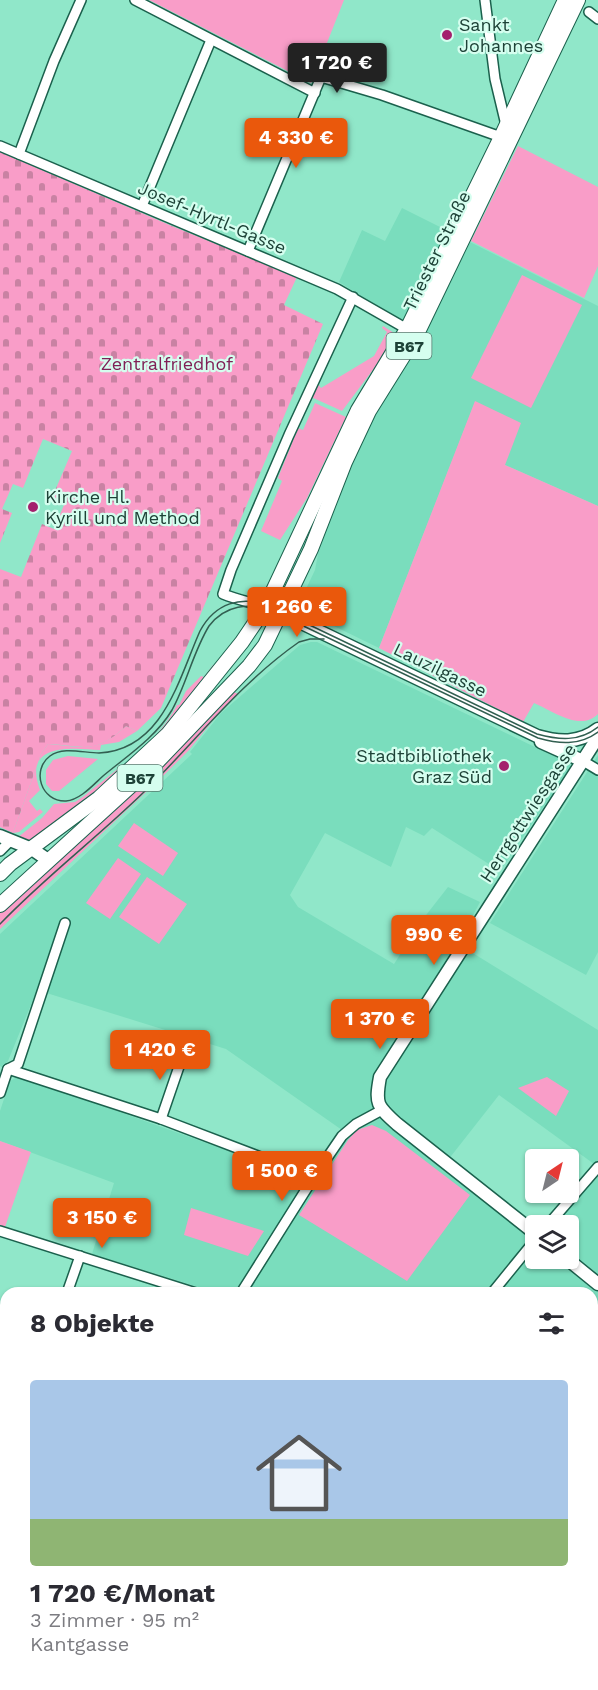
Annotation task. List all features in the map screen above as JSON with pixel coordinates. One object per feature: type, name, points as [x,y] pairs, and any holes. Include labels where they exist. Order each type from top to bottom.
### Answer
[{"type":"main road","name":"Triester Straße","points":[[0,874],[99,798],[168,734],[242,642],[266,606],[359,407],[407,329],[565,0]]},
{"type":"main road","name":"Triester Straße","points":[[0,905],[159,760],[249,666],[265,645],[311,549],[345,462],[369,411],[417,334],[578,0]]},
{"type":"street","points":[[19,154],[54,61],[81,0]]},
{"type":"street","points":[[135,0],[315,93]]},
{"type":"street","points":[[248,251],[321,77],[503,131],[485,0]]},
{"type":"street","points":[[589,12],[598,19]]},
{"type":"street","points":[[142,206],[211,40]]},
{"type":"street","name":"Josef-Hyrtl-Gasse","points":[[0,146],[353,297],[407,329]]},
{"type":"street","points":[[281,614],[266,606],[243,602],[224,594],[231,570],[293,425],[353,297]]},
{"type":"street","name":"Lauzilgasse","points":[[281,614],[518,728],[552,740],[571,741],[580,739],[598,729]]},
{"type":"street","name":"Lauzilgasse","points":[[518,728],[532,738],[598,770]]},
{"type":"street","name":"Herrgottwiesgasse","points":[[382,1110],[377,1096],[380,1077],[598,737]]},
{"type":"street","points":[[580,739],[585,745],[583,761]]},
{"type":"street","points":[[0,851],[5,839],[32,849],[48,860]]},
{"type":"street","points":[[0,1093],[8,1069],[18,1064],[65,923]]},
{"type":"street","points":[[161,1119],[184,1052]]},
{"type":"street","points":[[8,1069],[161,1119],[300,1172],[312,1180]]},
{"type":"street","points":[[245,1287],[312,1180],[347,1130],[382,1110],[525,1225]]},
{"type":"street","points":[[557,1215],[598,1167]]},
{"type":"street","points":[[0,1231],[177,1287]]},
{"type":"street","points":[[497,1287],[525,1252]]},
{"type":"street","points":[[69,1287],[80,1256]]},
{"type":"street","points":[[579,1269],[598,1284]]},
{"type":"shaded area","points":[[402,208],[598,306],[598,506],[505,465],[475,402],[379,648],[297,608],[315,570],[318,554],[356,454],[393,380],[418,349],[424,336],[339,282],[362,230],[385,241]]},
{"type":"shaded area","points":[[317,642],[570,764],[570,768],[500,871],[432,828],[424,836],[406,827],[391,867],[325,833],[290,895],[298,907],[394,964],[423,919],[448,887],[480,902],[458,944],[598,1030],[598,1287],[199,1287],[92,1254],[114,1183],[0,1141],[0,1111],[10,1081],[19,1076],[290,1173],[299,1182],[342,1130],[226,1049],[37,990],[8,1061],[2,1067],[0,1066],[0,934],[192,754],[190,752],[221,713],[300,645]]},
{"type":"shaded area","points":[[598,755],[598,952],[586,975],[490,923]]},
{"type":"green space","points":[[149,0],[344,0],[311,83]]},
{"type":"green space","points":[[518,146],[598,187],[598,266],[584,298],[471,241]]},
{"type":"green space","name":"Zentralfriedhof","points":[[0,152],[297,277],[284,305],[323,324],[161,708],[137,731],[126,726],[98,745],[81,747],[48,744],[41,754],[13,833],[0,827],[0,569],[21,577],[42,524],[54,529],[64,505],[51,500],[72,451],[43,439],[23,488],[13,484],[2,509],[12,513],[0,543]]},
{"type":"green space","points":[[522,275],[582,305],[531,408],[471,378]]},
{"type":"green space","points":[[383,326],[394,333],[394,336],[381,359],[342,411],[311,397],[317,383],[321,388],[374,356],[387,332],[382,328]]},
{"type":"green space","points":[[475,401],[521,423],[505,465],[598,506],[598,714],[591,719],[575,721],[534,703],[523,722],[379,648]]},
{"type":"green space","points":[[315,403],[346,417],[307,498],[280,540],[261,531],[282,481],[278,478],[298,428],[303,430]]},
{"type":"green space","points":[[213,665],[216,666],[157,738],[119,776],[34,839],[17,838],[42,818],[54,804],[75,802],[135,755],[159,731],[179,705],[186,691],[201,676],[204,677]]},
{"type":"green space","points":[[232,691],[238,694],[222,709],[189,750],[0,929],[0,913],[15,897],[158,769]]},
{"type":"green space","points":[[126,726],[137,731],[119,742],[101,745],[100,750],[52,751],[43,756],[38,763],[48,744],[90,747],[106,741]]},
{"type":"green space","points":[[68,756],[98,759],[59,791],[52,791],[46,784],[46,770],[53,760]]},
{"type":"green space","points":[[38,763],[36,774],[40,790],[29,801],[37,811],[40,809],[43,812],[19,832],[13,833]]},
{"type":"green space","points":[[134,823],[178,853],[163,876],[118,846]]},
{"type":"green space","points":[[118,858],[141,874],[110,919],[86,903]]},
{"type":"green space","points":[[147,877],[187,904],[159,944],[119,917]]},
{"type":"green space","points":[[547,1077],[569,1091],[556,1116],[518,1088]]},
{"type":"green space","points":[[372,1125],[386,1131],[470,1195],[407,1281],[299,1215],[348,1140],[357,1130]]},
{"type":"green space","points":[[0,1141],[31,1152],[5,1227],[0,1225]]},
{"type":"green space","points":[[191,1208],[264,1231],[248,1256],[184,1235]]},
{"type":"tram line","points":[[598,727],[584,735],[569,738],[553,738],[537,734],[270,606],[249,601],[221,608],[206,621],[166,708],[154,725],[139,739],[121,749],[99,753],[67,751],[55,753],[44,762],[40,777],[45,791],[57,800],[71,800],[86,792],[140,746],[165,720],[177,700],[199,646],[215,619],[230,610],[246,606],[272,611],[538,738],[554,742],[576,742],[598,732]]},
{"type":"tram line","points":[[0,924],[145,791],[257,676],[299,642],[324,639]]},
{"type":"place","name":"Sankt Johannes","points":[[447,35]]},
{"type":"place","name":"Kirche Hl. Kyrill und Method","points":[[33,507]]},
{"type":"place","name":"Stadtbibliothek Graz Süd","points":[[504,766]]}]
